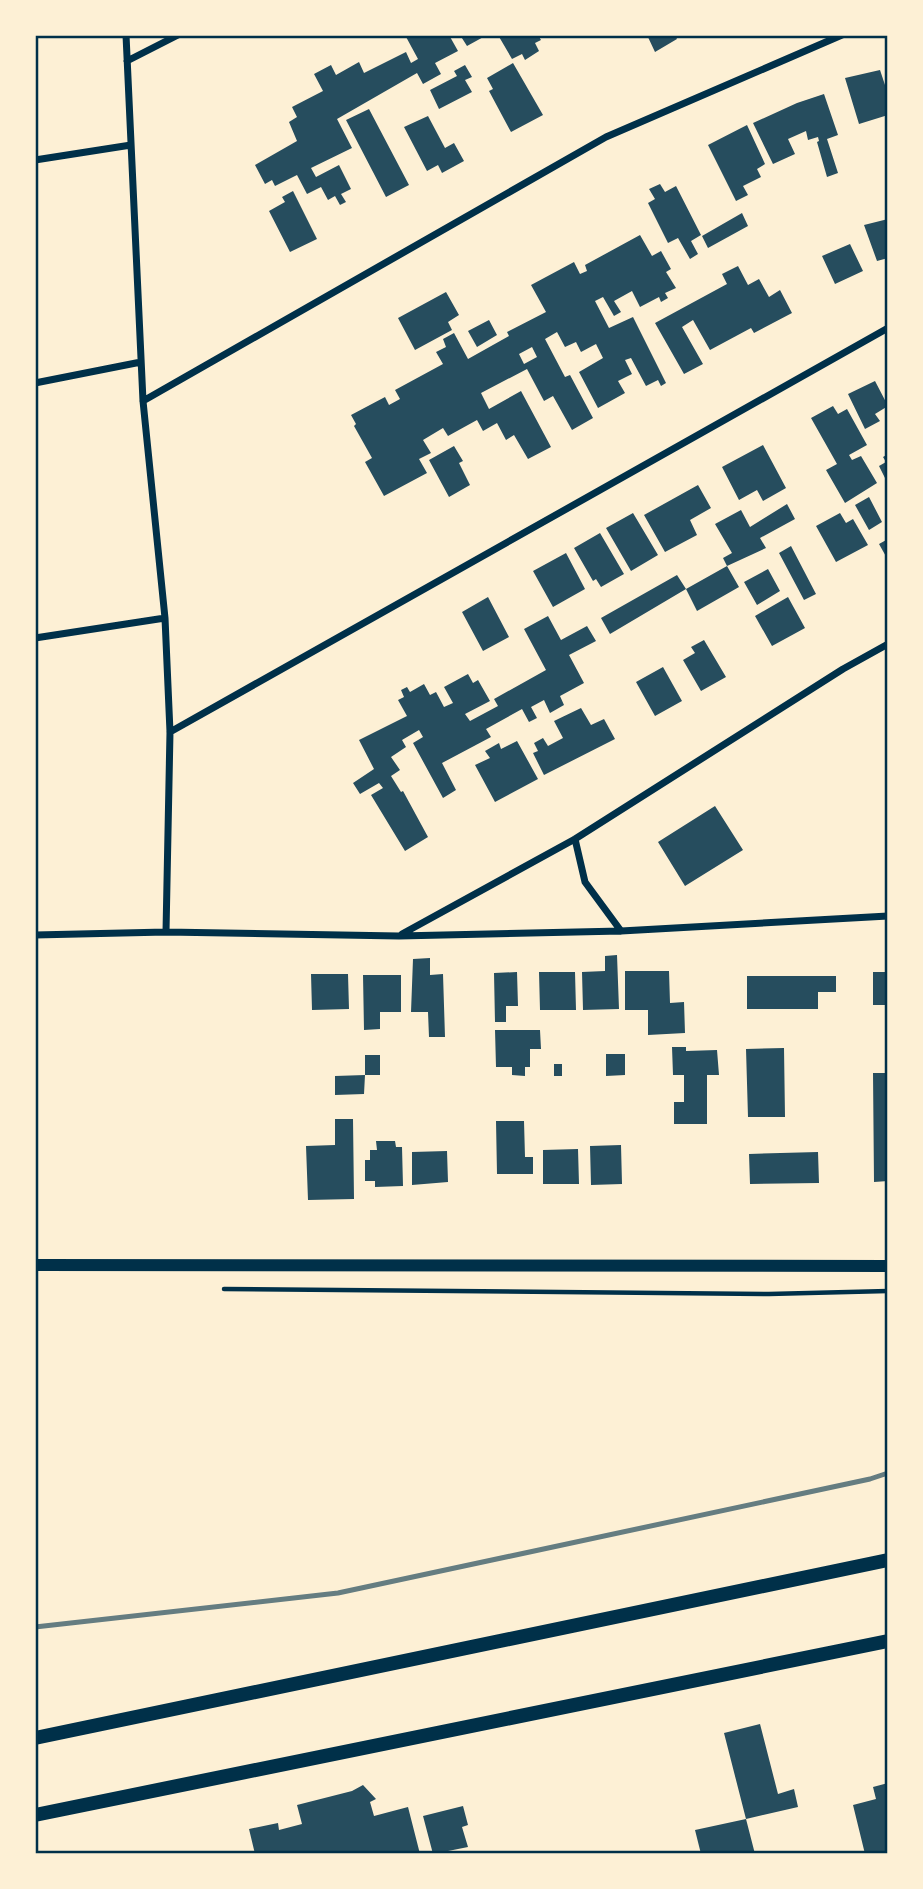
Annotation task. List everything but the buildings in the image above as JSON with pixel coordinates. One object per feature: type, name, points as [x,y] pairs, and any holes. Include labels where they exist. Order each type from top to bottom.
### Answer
[{"type":"main road","points":[[35,1738],[888,1560]]},
{"type":"main road","points":[[35,1815],[888,1641]]},
{"type":"street","points":[[126,35],[143,401],[165,618],[170,732],[166,932]]},
{"type":"street","points":[[127,61],[178,35]]},
{"type":"street","points":[[143,401],[607,137],[842,35]]},
{"type":"street","points":[[35,160],[131,145]]},
{"type":"street","points":[[170,732],[888,328]]},
{"type":"street","points":[[35,383],[141,362]]},
{"type":"street","points":[[35,638],[165,618]]},
{"type":"street","points":[[399,936],[575,839],[842,668],[888,644]]},
{"type":"street","points":[[575,839],[585,882],[621,930]]},
{"type":"street","points":[[35,935],[166,932],[399,936],[621,930],[888,916]]},
{"type":"street","points":[[35,1265],[888,1266]]},
{"type":"path","points":[[215,1289],[769,1294],[888,1291]]},
{"type":"railway","points":[[35,1627],[338,1593],[888,1473]]}]
